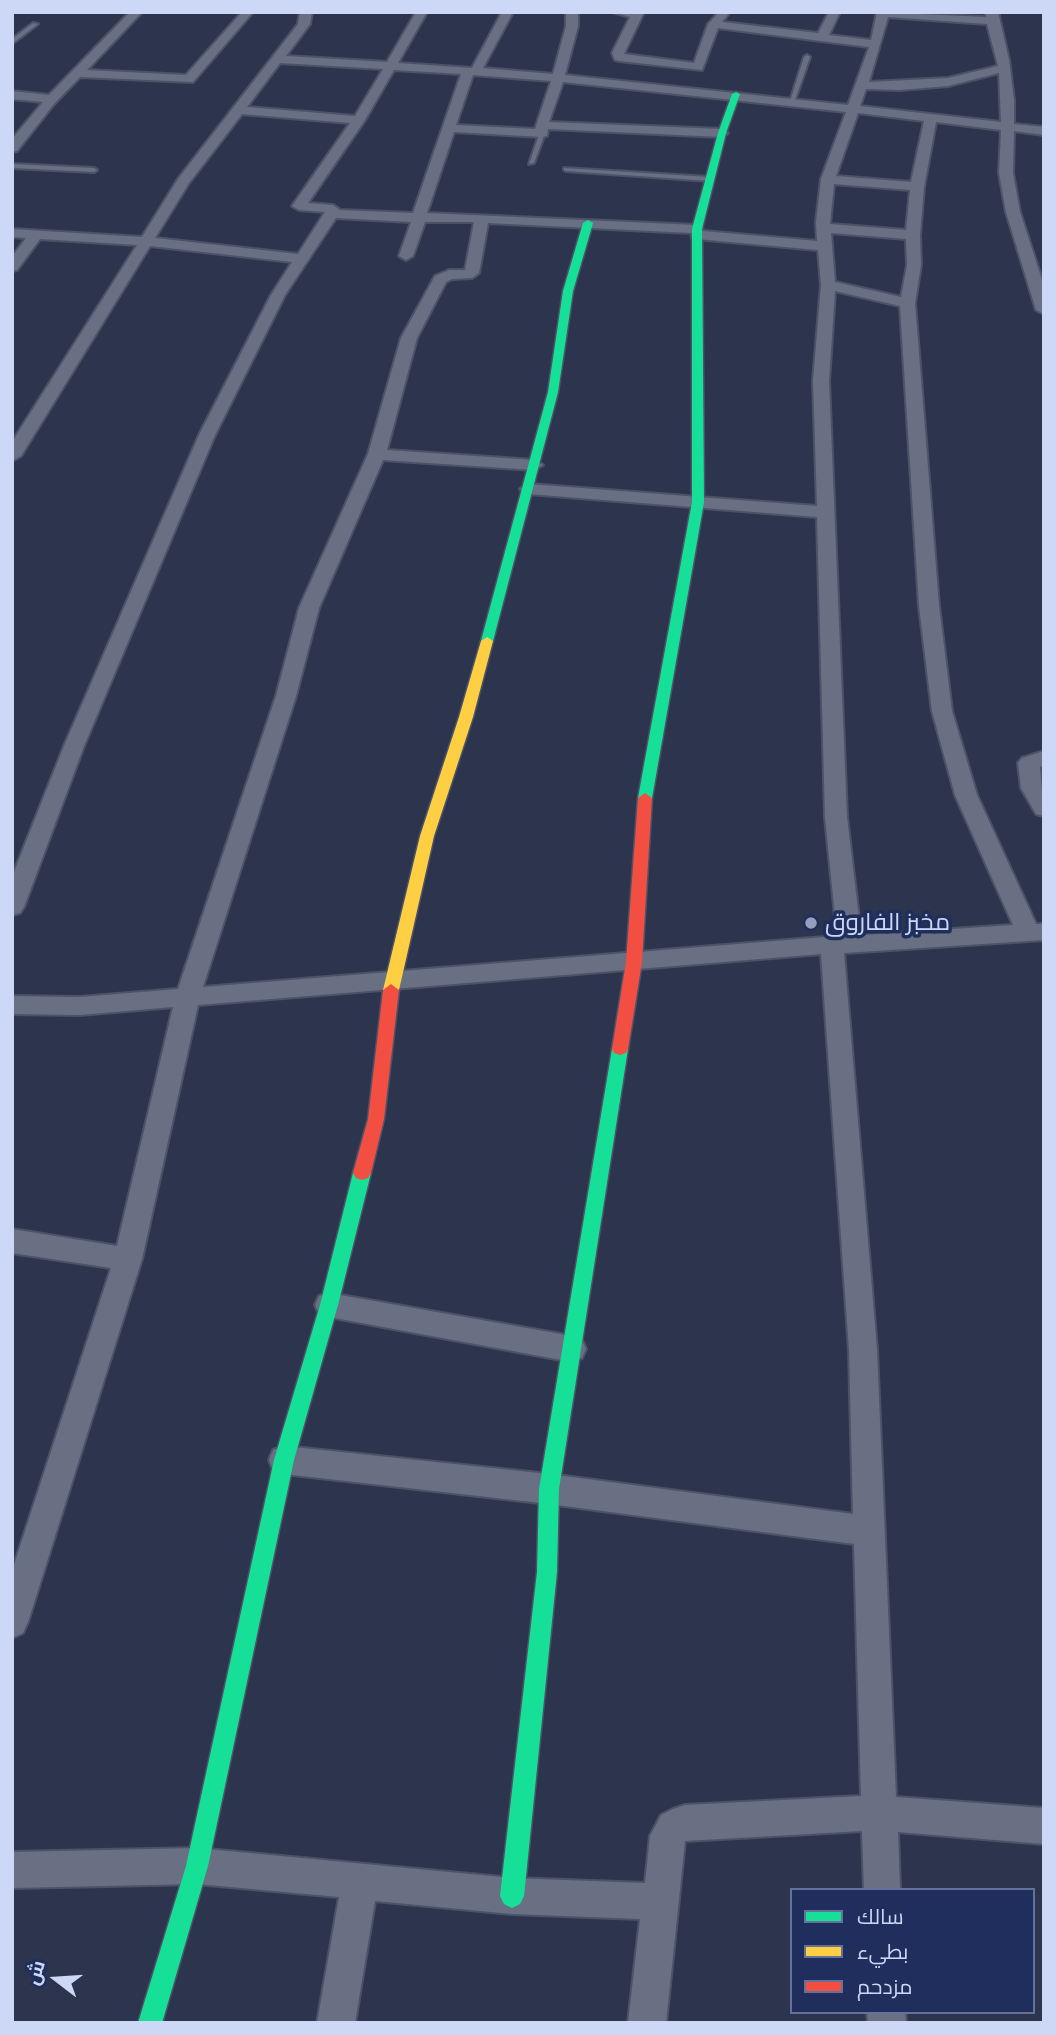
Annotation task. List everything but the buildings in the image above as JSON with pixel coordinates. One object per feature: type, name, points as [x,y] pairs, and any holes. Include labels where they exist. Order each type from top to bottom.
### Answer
[{"type":"street","points":[[12,148],[52,99],[137,12]]},
{"type":"street","points":[[77,73],[189,79],[248,12]]},
{"type":"street","points":[[13,452],[183,182],[304,24],[306,12]]},
{"type":"street","points":[[12,906],[74,746],[207,435],[278,295],[333,209],[299,206],[359,120],[422,12]]},
{"type":"street","points":[[406,256],[448,128],[472,71],[508,12]]},
{"type":"street","points":[[542,129],[572,26],[572,12]]},
{"type":"street","points":[[618,12],[638,13],[624,37],[618,53],[620,57],[698,68]]},
{"type":"street","points":[[691,90],[714,24],[725,12]]},
{"type":"street","points":[[821,37],[835,12]]},
{"type":"street","points":[[882,1888],[863,1350],[841,945],[821,381],[828,285],[823,222],[828,179],[876,44],[883,13],[992,17],[1004,68],[1008,100],[1006,173],[1023,244],[1044,310]]},
{"type":"street","points":[[714,24],[876,44]]},
{"type":"street","points":[[278,59],[472,71],[736,94],[1044,131]]},
{"type":"street","points":[[862,85],[900,86],[948,82],[1004,68]]},
{"type":"street","points":[[512,1896],[547,1572],[550,1489],[635,962],[646,784],[698,502],[697,232],[722,133],[736,94]]},
{"type":"street","points":[[12,95],[52,99]]},
{"type":"street","points":[[239,110],[359,120]]},
{"type":"street","points":[[12,1005],[80,1006],[1036,932],[966,795],[942,711],[929,606],[907,303],[914,265],[913,235],[917,187],[931,117]]},
{"type":"street","points":[[448,128],[722,133]]},
{"type":"street","points":[[828,179],[917,187]]},
{"type":"street","points":[[332,213],[588,223],[697,232],[826,237],[913,235]]},
{"type":"street","points":[[12,1622],[22,1562],[128,1259],[188,996],[286,696],[309,608],[377,454],[409,338],[440,279],[449,274],[472,273],[482,218]]},
{"type":"street","points":[[150,2023],[197,1866],[284,1460],[329,1305],[376,1119],[393,981],[427,836],[466,717],[529,489],[553,392],[568,291],[588,223]]},
{"type":"street","points":[[12,233],[145,241],[301,259]]},
{"type":"street","points":[[12,267],[36,234]]},
{"type":"street","points":[[1023,244],[1044,243]]},
{"type":"street","points":[[828,285],[907,303]]},
{"type":"street","points":[[377,454],[534,465]]},
{"type":"street","points":[[529,489],[826,512]]},
{"type":"street","points":[[1044,758],[1029,763],[1032,788],[1044,809]]},
{"type":"street","points":[[12,1241],[128,1259]]},
{"type":"street","points":[[329,1305],[572,1349]]},
{"type":"street","points":[[284,1460],[550,1489],[869,1531]]},
{"type":"street","points":[[647,2023],[668,1836],[673,1827],[685,1823],[879,1813],[1044,1826]]},
{"type":"street","points":[[12,1870],[197,1866],[512,1896],[661,1902]]},
{"type":"street","points":[[335,2023],[360,1882]]},
{"type":"lane","points":[[12,42],[35,24]]},
{"type":"lane","points":[[792,100],[807,57]]},
{"type":"lane","points":[[531,163],[542,129]]},
{"type":"lane","points":[[12,166],[93,170]]},
{"type":"lane","points":[[566,169],[710,179]]},
{"type":"traffic: fast","points":[[645,798],[698,502],[697,229],[722,133],[736,94]]},
{"type":"traffic: fast","points":[[487,641],[553,392],[568,291],[588,223]]},
{"type":"traffic: fast","points":[[512,1896],[547,1572],[549,1489],[620,1049]]},
{"type":"traffic: fast","points":[[150,2023],[197,1866],[284,1460],[329,1305],[362,1173]]},
{"type":"traffic: slow","points":[[391,990],[427,836],[466,717],[487,641]]},
{"type":"traffic: jam","points":[[620,1049],[634,962],[645,798]]},
{"type":"traffic: jam","points":[[362,1173],[376,1119],[391,990]]},
{"type":"place","name":"مخبز الفاروق","points":[[811,923]]}]
